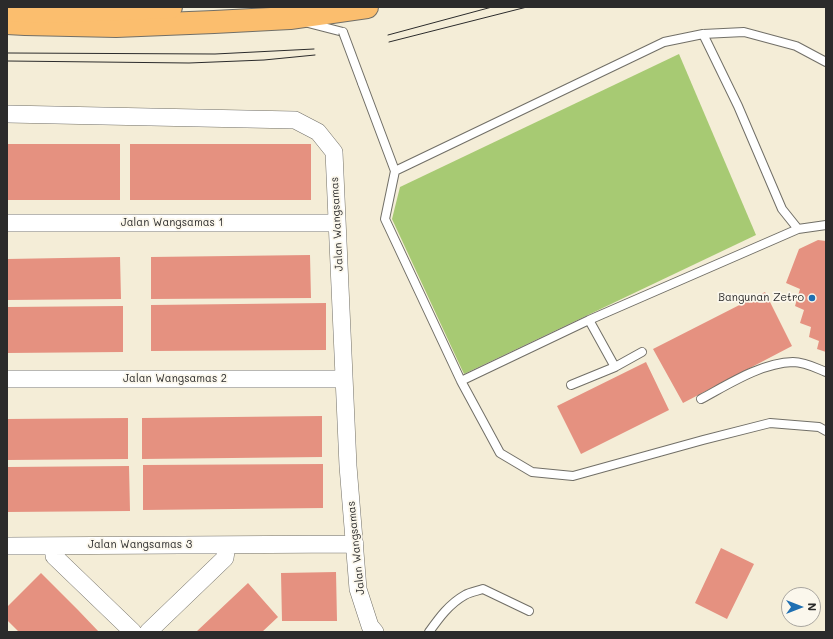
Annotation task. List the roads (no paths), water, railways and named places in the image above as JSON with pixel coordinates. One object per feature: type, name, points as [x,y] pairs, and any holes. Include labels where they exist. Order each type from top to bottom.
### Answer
[{"type":"main road","points":[[7,10],[45,12],[171,7]]},
{"type":"main road","points":[[7,23],[116,26],[290,18],[367,7]]},
{"type":"street","name":"Jalan Wangsamas","points":[[7,114],[295,120],[318,132],[334,152],[348,466],[358,589],[370,626],[375,632]]},
{"type":"street","name":"Jalan Wangsamas 1","points":[[7,223],[337,222]]},
{"type":"street","name":"Jalan Wangsamas 2","points":[[7,379],[344,379]]},
{"type":"street","name":"Jalan Wangsamas 3","points":[[7,546],[355,544]]},
{"type":"street","points":[[148,632],[225,558],[227,545]]},
{"type":"street","points":[[54,546],[54,556],[133,632]]},
{"type":"lane","points":[[290,18],[343,32],[395,171],[385,219],[461,381],[500,453],[532,472],[573,476],[770,423],[818,427],[826,431]]},
{"type":"lane","points":[[395,171],[664,42],[703,34],[744,32],[796,46],[826,62]]},
{"type":"lane","points":[[703,34],[738,106],[782,208],[798,229]]},
{"type":"lane","points":[[461,381],[589,320],[798,229],[826,225]]},
{"type":"lane","points":[[589,320],[615,367]]},
{"type":"lane","points":[[571,385],[615,367],[642,352]]},
{"type":"lane","points":[[701,399],[747,375],[773,365],[794,362],[810,365],[826,372]]},
{"type":"lane","points":[[429,632],[441,614],[453,603],[466,594],[483,589],[529,611]]},
{"type":"tram line","points":[[388,35],[492,7]]},
{"type":"tram line","points":[[389,42],[527,7]]},
{"type":"tram line","points":[[7,53],[215,54],[314,49]]},
{"type":"tram line","points":[[7,61],[189,63],[264,60],[315,55]]},
{"type":"place","name":"Bangunan Zetro","points":[[812,298]]}]
